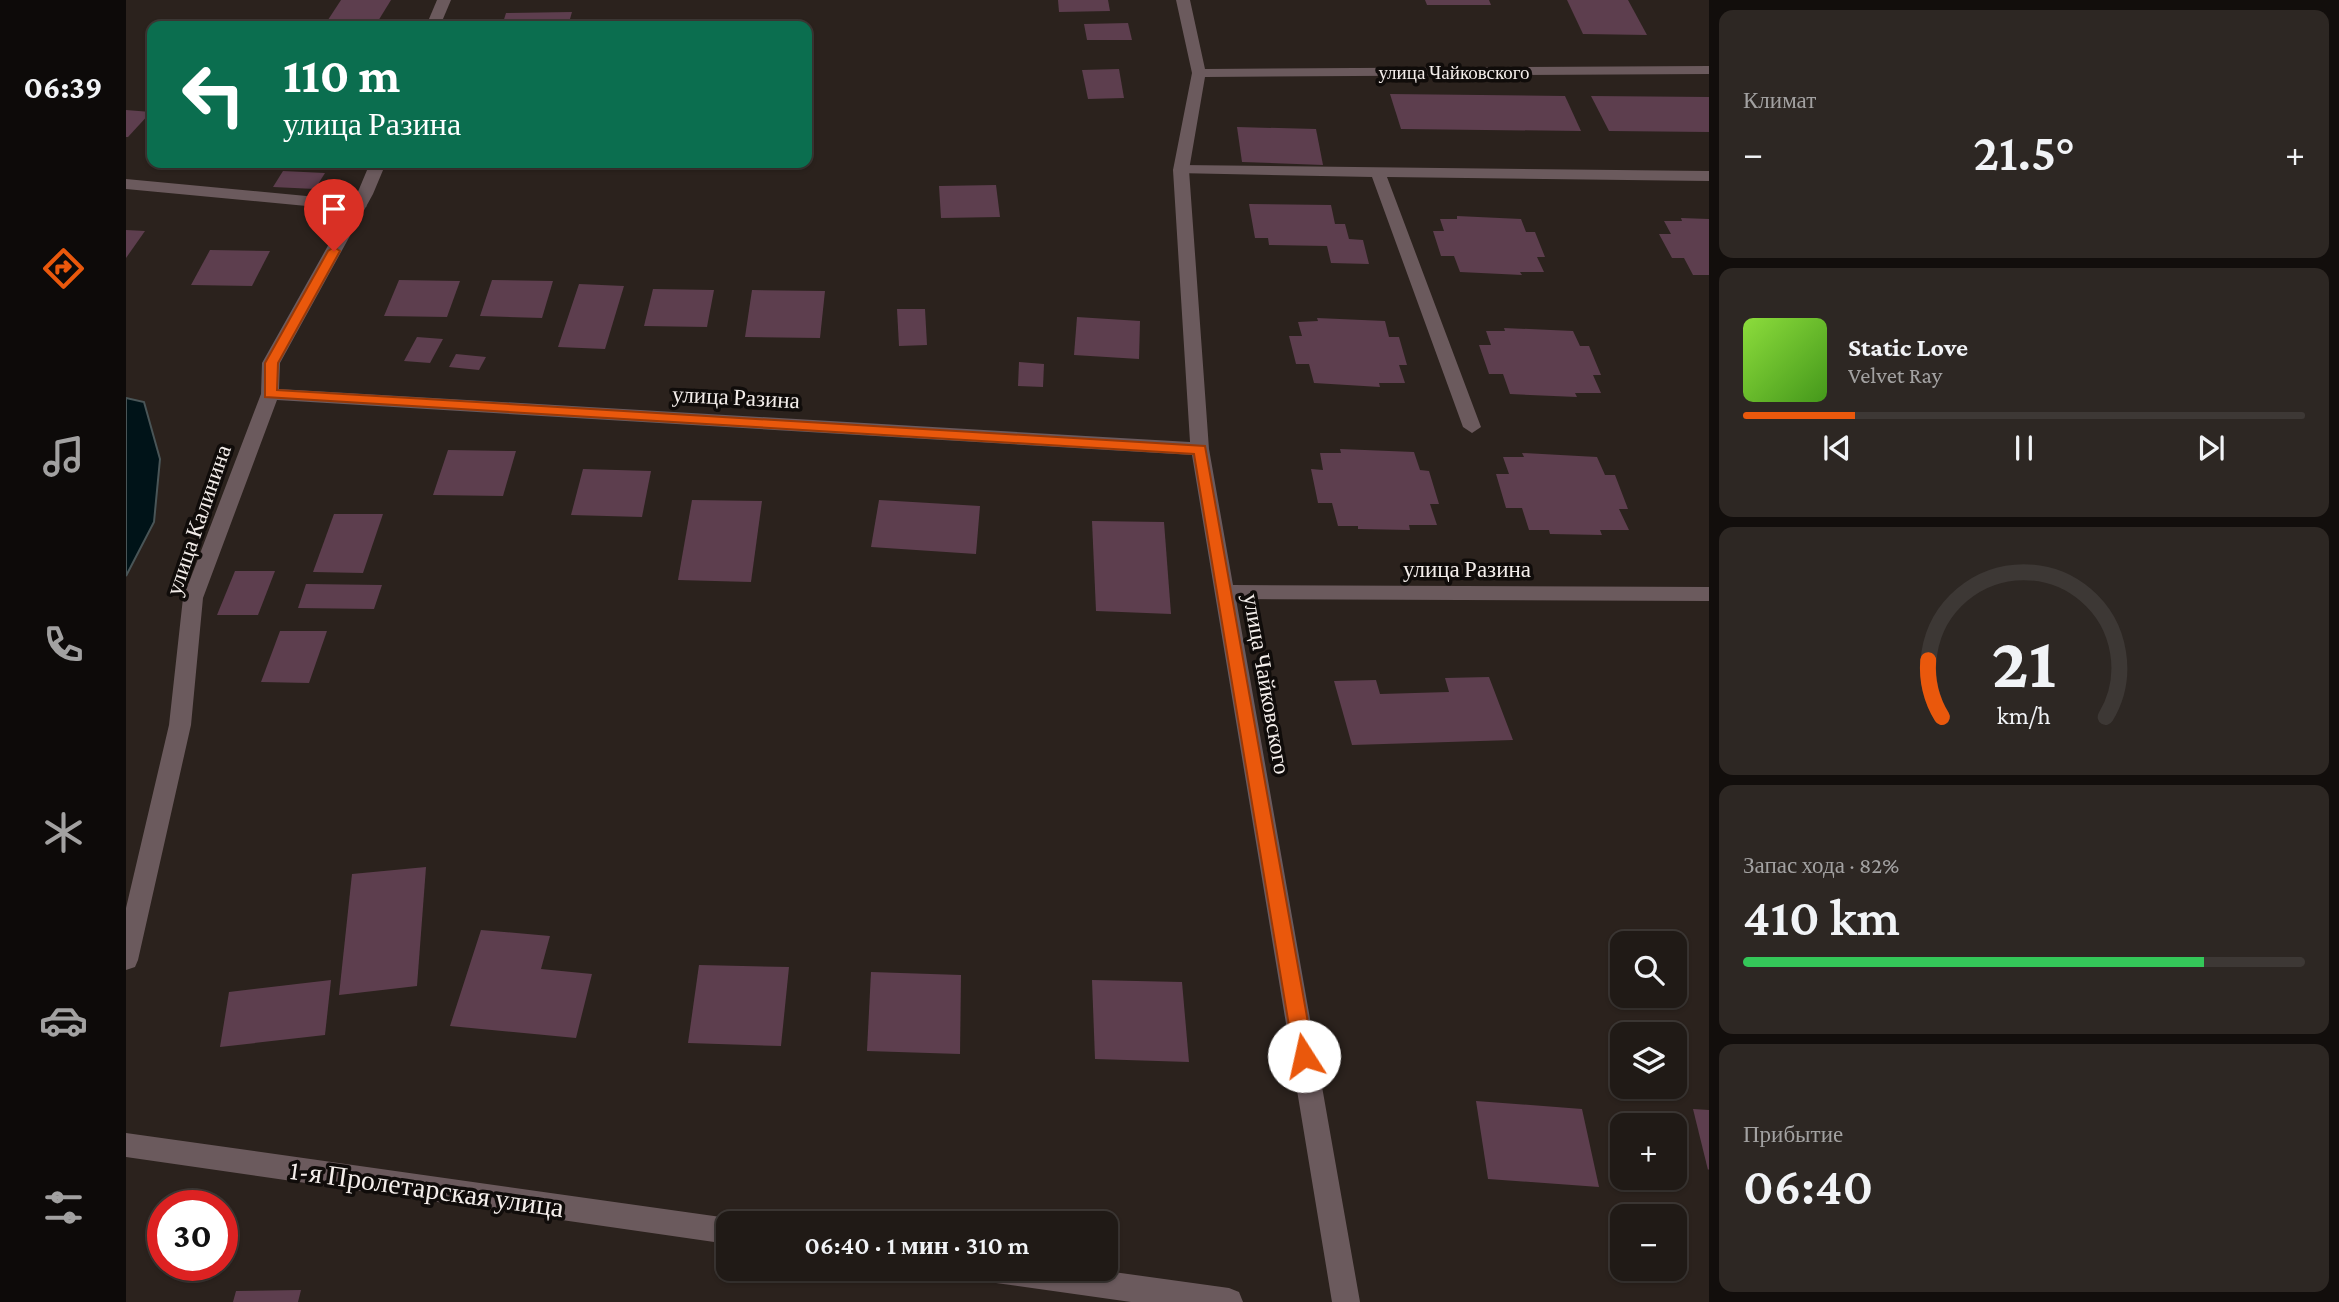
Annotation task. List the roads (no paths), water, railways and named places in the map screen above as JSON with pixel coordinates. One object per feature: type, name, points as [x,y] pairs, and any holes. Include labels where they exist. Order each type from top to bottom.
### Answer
[{"type":"street","points":[[435,21],[443,0]]},
{"type":"street","name":"улица Чайковского","points":[[1183,0],[1199,73],[1181,170],[1200,449],[1346,1302]]},
{"type":"street","name":"улица Чайковского","points":[[1199,73],[1709,70]]},
{"type":"street","name":"улица Калинина","points":[[126,960],[180,725],[193,598],[270,394],[271,363],[359,206],[376,168]]},
{"type":"street","points":[[1181,170],[1709,176]]},
{"type":"street","points":[[1378,173],[1472,427]]},
{"type":"street","points":[[126,184],[359,206]]},
{"type":"street","name":"улица Разина","points":[[270,394],[1200,449]]},
{"type":"street","name":"улица Разина","points":[[1225,592],[1709,594]]},
{"type":"street","name":"1-я Пролетарская улица","points":[[126,1145],[716,1228]]},
{"type":"street","points":[[1081,1281],[1229,1302]]}]
